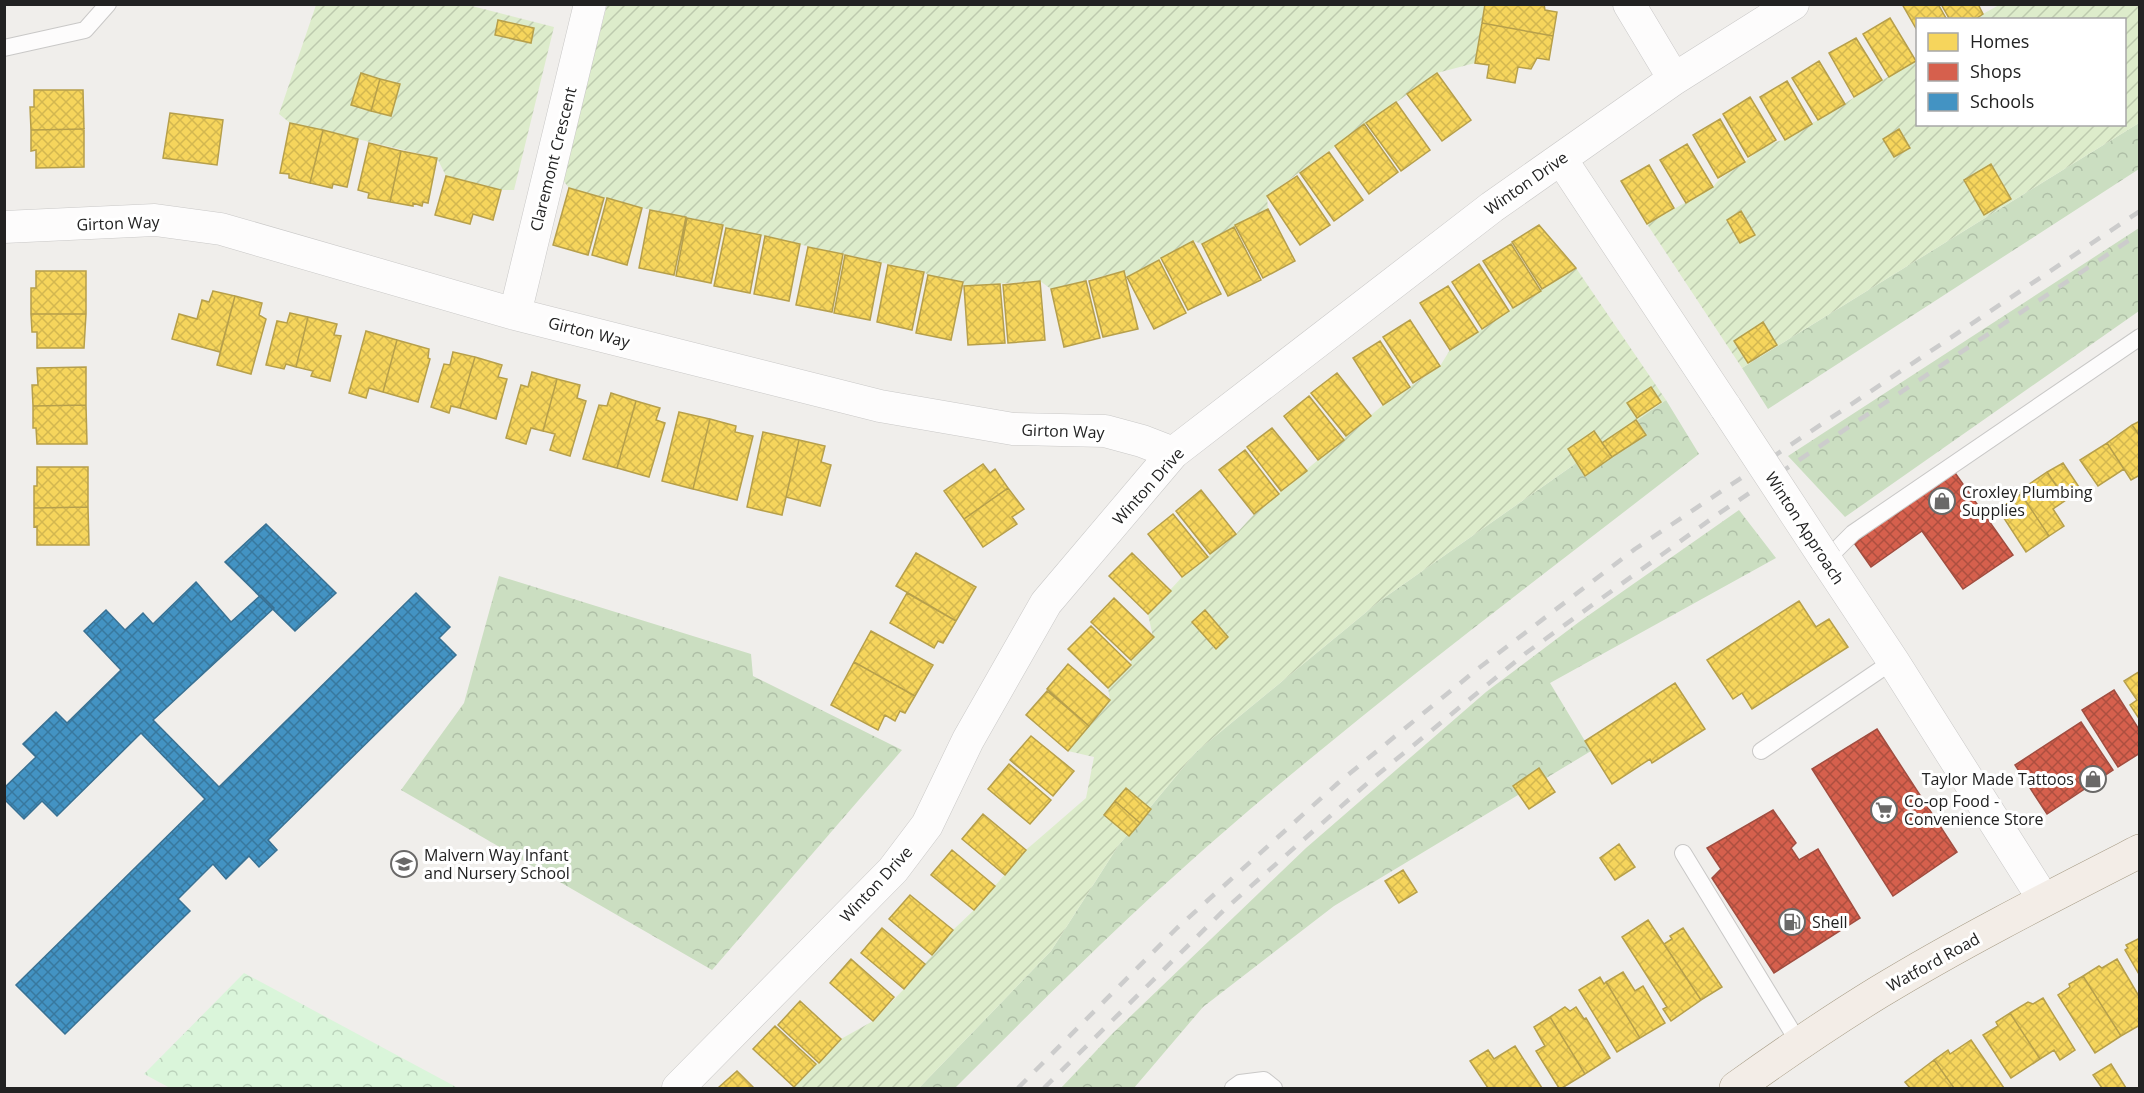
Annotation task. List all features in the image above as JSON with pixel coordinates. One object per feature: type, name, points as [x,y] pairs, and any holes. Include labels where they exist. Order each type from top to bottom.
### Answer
[{"type":"main road","name":"Watford Road","points":[[1736,1089],[1799,1043],[1887,987],[2044,900],[2139,851]]},
{"type":"street","name":"Claremont Crescent","points":[[515,314],[590,4]]},
{"type":"street","points":[[1629,4],[1674,79]]},
{"type":"street","name":"Winton Drive","points":[[678,1089],[893,870],[927,825],[968,740],[1046,603],[1173,453],[1492,207],[1674,79],[1792,4]]},
{"type":"street","name":"Winton Approach","points":[[1561,159],[1893,661],[2044,900]]},
{"type":"street","name":"Girton Way","points":[[4,227],[155,220],[221,229],[515,314],[880,406],[1012,429],[1105,431],[1142,441],[1173,453]]},
{"type":"lane","points":[[4,48],[85,30],[108,4]]},
{"type":"lane","points":[[1826,560],[1853,533],[2139,337]]},
{"type":"lane","points":[[1761,751],[1893,661]]},
{"type":"lane","points":[[1683,852],[1799,1043]]},
{"type":"lane","points":[[1233,1089],[1240,1083],[1264,1080],[1275,1089]]},
{"type":"green space","points":[[316,5],[468,5],[554,27],[514,190],[501,190],[446,176],[437,158],[290,123],[279,114]]},
{"type":"green space","points":[[607,5],[1485,5],[1475,63],[1437,73],[1267,196],[1268,209],[1202,244],[1193,241],[1127,277],[1124,271],[1051,289],[1040,281],[964,286],[963,282],[928,275],[924,272],[726,228],[723,225],[642,208],[569,188],[562,179]]},
{"type":"green space","points":[[1999,5],[2139,5],[2139,123],[1742,368],[1647,224],[1713,187],[1762,148],[1785,140],[1916,60],[1916,126],[2126,126],[2126,18],[1976,18]]},
{"type":"green space","points":[[2139,123],[2139,169],[1768,409],[1742,368]]},
{"type":"green space","points":[[2139,228],[2139,311],[1845,517],[1788,456]]},
{"type":"green space","points":[[1576,268],[1666,400],[1381,600],[1196,752],[1118,846],[1051,951],[919,1088],[793,1088],[841,1039],[873,1021],[1026,850],[1086,798],[1094,757],[1068,751],[1110,700],[1108,688],[1131,665],[1131,660],[1153,637],[1148,614],[1182,577],[1236,534],[1254,514],[1383,405],[1440,366],[1450,350],[1509,311],[1512,306]]},
{"type":"green space","points":[[1666,400],[1699,454],[1347,728],[1233,824],[1126,920],[955,1088],[919,1088],[1051,951],[1118,846],[1196,752],[1381,600]]},
{"type":"green space","points":[[1739,510],[1776,558],[1550,683],[1591,751],[1334,906],[1203,1007],[1134,1088],[1061,1088],[1112,1034],[1306,848],[1486,692],[1579,622]]},
{"type":"green space","points":[[499,576],[751,654],[753,676],[902,750],[712,970],[401,790],[464,703]]},
{"type":"green space","points":[[244,973],[458,1088],[170,1088],[144,1074]]},
{"type":"building: Homes","points":[[1485,4],[1544,4],[1545,10],[1557,12],[1553,36],[1482,23]]},
{"type":"building: Homes","points":[[1902,4],[1938,4],[1946,18],[1916,18],[1916,28]]},
{"type":"building: Homes","points":[[1941,4],[1978,4],[1983,14],[1977,18],[1949,18]]},
{"type":"building: Homes","points":[[1890,18],[1916,61],[1889,77],[1863,34]]},
{"type":"building: Homes","points":[[498,20],[534,28],[531,43],[495,35]]},
{"type":"building: Homes","points":[[1482,23],[1553,36],[1549,60],[1537,58],[1531,69],[1518,67],[1515,83],[1487,78],[1489,65],[1475,63]]},
{"type":"building: Homes","points":[[1856,38],[1882,80],[1854,97],[1829,53]]},
{"type":"building: Homes","points":[[1819,61],[1845,104],[1818,120],[1792,78]]},
{"type":"building: Homes","points":[[361,73],[380,79],[371,111],[351,105]]},
{"type":"building: Homes","points":[[1437,73],[1471,120],[1442,141],[1407,94]]},
{"type":"building: Homes","points":[[380,79],[400,84],[391,116],[371,111]]},
{"type":"building: Homes","points":[[1787,81],[1812,124],[1785,140],[1760,97]]},
{"type":"building: Homes","points":[[34,90],[83,90],[84,129],[31,130],[30,107],[34,107]]},
{"type":"building: Homes","points":[[1750,97],[1776,140],[1748,157],[1723,114]]},
{"type":"building: Homes","points":[[1396,102],[1430,150],[1401,171],[1366,123]]},
{"type":"building: Homes","points":[[170,113],[223,120],[217,165],[163,158]]},
{"type":"building: Homes","points":[[1720,119],[1745,162],[1718,178],[1693,135]]},
{"type":"building: Homes","points":[[290,123],[323,130],[310,183],[289,178],[289,174],[280,173]]},
{"type":"building: Homes","points":[[1364,124],[1398,172],[1369,194],[1335,146]]},
{"type":"building: Homes","points":[[84,129],[84,167],[36,168],[36,150],[31,151],[31,130]]},
{"type":"building: Homes","points":[[1899,129],[1910,148],[1894,157],[1883,139]]},
{"type":"building: Homes","points":[[323,130],[358,139],[347,187],[333,184],[332,188],[310,183]]},
{"type":"building: Homes","points":[[369,143],[401,151],[390,202],[368,198],[369,193],[358,190]]},
{"type":"building: Homes","points":[[1687,144],[1713,187],[1686,203],[1660,160]]},
{"type":"building: Homes","points":[[401,151],[437,158],[428,203],[423,202],[422,206],[413,203],[413,206],[390,202]]},
{"type":"building: Homes","points":[[1329,152],[1363,200],[1334,221],[1300,173]]},
{"type":"building: Homes","points":[[1991,164],[2011,199],[1984,215],[1964,180]]},
{"type":"building: Homes","points":[[1649,165],[1674,208],[1647,224],[1621,181]]},
{"type":"building: Homes","points":[[446,176],[501,190],[493,220],[473,214],[470,224],[435,215]]},
{"type":"building: Homes","points":[[1297,176],[1330,225],[1300,245],[1267,196]]},
{"type":"building: Homes","points":[[569,188],[604,198],[588,255],[553,245]]},
{"type":"building: Homes","points":[[607,198],[642,208],[627,265],[592,255]]},
{"type":"building: Homes","points":[[1268,209],[1295,261],[1263,278],[1235,225]]},
{"type":"building: Homes","points":[[650,210],[686,217],[674,275],[639,268]]},
{"type":"building: Homes","points":[[1741,211],[1755,235],[1740,243],[1727,220]]},
{"type":"building: Homes","points":[[687,218],[723,225],[711,283],[676,276]]},
{"type":"building: Homes","points":[[1539,225],[1576,268],[1542,289],[1512,242]]},
{"type":"building: Homes","points":[[1234,227],[1261,280],[1228,296],[1202,244]]},
{"type":"building: Homes","points":[[726,228],[761,235],[750,293],[714,286]]},
{"type":"building: Homes","points":[[765,236],[800,244],[789,301],[754,294]]},
{"type":"building: Homes","points":[[1193,241],[1221,294],[1188,310],[1161,258]]},
{"type":"building: Homes","points":[[1511,244],[1541,291],[1513,308],[1483,261]]},
{"type":"building: Homes","points":[[808,247],[843,254],[832,312],[796,305]]},
{"type":"building: Homes","points":[[845,255],[881,263],[870,320],[834,313]]},
{"type":"building: Homes","points":[[1159,260],[1186,313],[1154,329],[1127,277]]},
{"type":"building: Homes","points":[[1479,264],[1509,311],[1482,329],[1452,282]]},
{"type":"building: Homes","points":[[888,265],[924,272],[912,330],[877,322]]},
{"type":"building: Homes","points":[[36,271],[86,271],[86,314],[31,314],[31,288],[36,288]]},
{"type":"building: Homes","points":[[1124,271],[1138,329],[1103,337],[1089,281]]},
{"type":"building: Homes","points":[[928,275],[963,282],[951,340],[916,333]]},
{"type":"building: Homes","points":[[1040,281],[1045,340],[1008,343],[1003,285]]},
{"type":"building: Homes","points":[[1086,281],[1100,338],[1064,347],[1051,289]]},
{"type":"building: Homes","points":[[1000,284],[1005,343],[968,345],[964,286]]},
{"type":"building: Homes","points":[[1448,286],[1478,332],[1450,350],[1420,303]]},
{"type":"building: Homes","points":[[213,291],[235,296],[220,352],[172,339],[179,314],[197,319],[202,300],[209,302]]},
{"type":"building: Homes","points":[[235,296],[262,303],[259,315],[266,319],[251,374],[217,365]]},
{"type":"building: Homes","points":[[290,313],[308,317],[296,367],[286,364],[284,369],[266,365],[277,321],[287,323]]},
{"type":"building: Homes","points":[[31,314],[86,314],[84,348],[37,348],[37,332],[32,332]]},
{"type":"building: Homes","points":[[308,317],[337,324],[334,335],[341,336],[330,381],[311,376],[313,371],[296,367]]},
{"type":"building: Homes","points":[[1410,320],[1440,366],[1413,383],[1383,337]]},
{"type":"building: Homes","points":[[1763,322],[1777,345],[1748,363],[1734,341]]},
{"type":"building: Homes","points":[[366,331],[397,340],[383,392],[369,388],[366,398],[349,393]]},
{"type":"building: Homes","points":[[397,340],[429,349],[428,358],[430,359],[418,402],[383,392]]},
{"type":"building: Homes","points":[[1380,341],[1410,387],[1383,405],[1353,358]]},
{"type":"building: Homes","points":[[453,352],[475,357],[460,408],[451,406],[449,413],[431,407],[444,364],[450,365]]},
{"type":"building: Homes","points":[[475,357],[502,365],[498,377],[507,379],[496,419],[460,408]]},
{"type":"building: Homes","points":[[86,367],[86,405],[33,406],[32,385],[38,385],[37,368]]},
{"type":"building: Homes","points":[[532,372],[557,379],[543,431],[531,428],[526,444],[506,438],[521,385],[528,387]]},
{"type":"building: Homes","points":[[1337,373],[1371,416],[1346,436],[1311,393]]},
{"type":"building: Homes","points":[[557,379],[580,385],[577,398],[586,401],[570,456],[550,450],[555,434],[543,431]]},
{"type":"building: Homes","points":[[1651,387],[1661,402],[1637,418],[1627,403]]},
{"type":"building: Homes","points":[[611,393],[636,401],[617,468],[583,459],[599,405],[607,406]]},
{"type":"building: Homes","points":[[1309,396],[1344,440],[1318,460],[1284,416]]},
{"type":"building: Homes","points":[[636,401],[660,408],[656,420],[665,423],[649,477],[617,468]]},
{"type":"building: Homes","points":[[86,405],[87,444],[37,444],[36,428],[33,428],[33,406]]},
{"type":"building: Homes","points":[[679,412],[710,419],[693,489],[662,481]]},
{"type":"building: Homes","points":[[710,419],[736,426],[735,432],[753,436],[737,500],[693,489]]},
{"type":"building: Homes","points":[[1636,420],[1646,435],[1612,457],[1602,443]]},
{"type":"building: Homes","points":[[2140,421],[2140,436],[2132,425]]},
{"type":"building: Homes","points":[[2132,425],[2140,436],[2140,475],[2131,480],[2107,443]]},
{"type":"building: Homes","points":[[1272,428],[1307,471],[1281,491],[1247,447]]},
{"type":"building: Homes","points":[[1594,431],[1612,457],[1585,476],[1568,449]]},
{"type":"building: Homes","points":[[763,432],[799,440],[782,515],[747,507]]},
{"type":"building: Homes","points":[[799,440],[825,446],[821,462],[831,465],[820,506],[786,497]]},
{"type":"building: Homes","points":[[2107,443],[2124,469],[2098,486],[2080,460]]},
{"type":"building: Homes","points":[[1245,450],[1279,494],[1254,514],[1219,470]]},
{"type":"building: Homes","points":[[2063,463],[2081,490],[2066,500],[2047,472]]},
{"type":"building: Homes","points":[[983,464],[990,473],[995,469],[1008,488],[964,519],[944,491]]},
{"type":"building: Homes","points":[[37,467],[88,467],[88,507],[34,508]]},
{"type":"building: Homes","points":[[2047,472],[2066,500],[2053,509],[2064,526],[2049,536],[2019,491]]},
{"type":"building: Homes","points":[[1008,488],[1024,509],[1012,517],[1017,524],[983,547],[964,519]]},
{"type":"building: Homes","points":[[1201,490],[1236,534],[1210,554],[1176,511]]},
{"type":"building: Homes","points":[[2021,494],[2049,536],[2026,552],[1998,509]]},
{"type":"building: Homes","points":[[88,507],[89,545],[37,545],[34,508]]},
{"type":"building: Homes","points":[[1173,514],[1208,557],[1182,577],[1148,534]]},
{"type":"building: Homes","points":[[916,553],[976,587],[956,621],[896,586]]},
{"type":"building: Homes","points":[[1132,553],[1171,591],[1148,614],[1109,576]]},
{"type":"building: Homes","points":[[907,593],[956,621],[943,643],[938,641],[934,648],[890,623]]},
{"type":"building: Homes","points":[[1114,598],[1154,637],[1131,660],[1091,622]]},
{"type":"building: Homes","points":[[1799,601],[1816,627],[1829,619],[1848,647],[1752,709],[1742,693],[1733,699],[1707,660]]},
{"type":"building: Homes","points":[[1205,610],[1228,637],[1216,649],[1192,622]]},
{"type":"building: Homes","points":[[1091,626],[1131,665],[1108,688],[1068,649]]},
{"type":"building: Homes","points":[[871,631],[933,665],[915,696],[854,662]]},
{"type":"building: Homes","points":[[854,662],[915,696],[905,713],[900,711],[895,721],[885,715],[878,730],[831,705]]},
{"type":"building: Homes","points":[[1068,664],[1110,700],[1089,726],[1047,689]]},
{"type":"building: Homes","points":[[2140,671],[2140,720],[2130,705],[2137,700],[2124,681]]},
{"type":"building: Homes","points":[[1675,683],[1705,729],[1652,763],[1650,759],[1612,784],[1585,741]]},
{"type":"building: Homes","points":[[1047,691],[1089,726],[1068,751],[1026,715]]},
{"type":"building: Homes","points":[[1031,736],[1074,771],[1053,796],[1010,760]]},
{"type":"building: Homes","points":[[1009,764],[1051,800],[1030,824],[988,789]]},
{"type":"building: Homes","points":[[1539,768],[1555,792],[1529,809],[1513,786]]},
{"type":"building: Homes","points":[[1126,788],[1151,809],[1140,823],[1115,801]]},
{"type":"building: Homes","points":[[1115,801],[1140,823],[1129,836],[1104,815]]},
{"type":"building: Homes","points":[[983,814],[1026,850],[1005,875],[962,839]]},
{"type":"building: Homes","points":[[1619,844],[1635,867],[1615,880],[1600,858]]},
{"type":"building: Homes","points":[[952,850],[995,886],[974,910],[931,875]]},
{"type":"building: Homes","points":[[1403,870],[1417,892],[1399,903],[1385,881]]},
{"type":"building: Homes","points":[[910,895],[953,930],[932,955],[889,919]]},
{"type":"building: Homes","points":[[1648,920],[1701,1000],[1671,1021],[1663,1009],[1667,1007],[1622,937]]},
{"type":"building: Homes","points":[[882,928],[925,964],[904,989],[861,953]]},
{"type":"building: Homes","points":[[1683,928],[1722,987],[1701,1000],[1664,944],[1672,939],[1670,936]]},
{"type":"building: Homes","points":[[2140,938],[2140,976],[2125,950],[2128,948],[2126,945]]},
{"type":"building: Homes","points":[[851,959],[894,997],[873,1021],[830,983]]},
{"type":"building: Homes","points":[[2117,959],[2140,998],[2140,1025],[2121,1036],[2083,976]]},
{"type":"building: Homes","points":[[1623,972],[1635,991],[1643,986],[1665,1023],[1640,1038],[1606,982]]},
{"type":"building: Homes","points":[[2083,976],[2121,1036],[2095,1053],[2058,995],[2070,987],[2069,984]]},
{"type":"building: Homes","points":[[1600,977],[1604,984],[1606,982],[1640,1038],[1617,1052],[1579,990]]},
{"type":"building: Homes","points":[[2043,998],[2075,1050],[2060,1060],[2054,1050],[2040,1059],[2010,1013],[2028,1002],[2033,1004]]},
{"type":"building: Homes","points":[[800,1001],[841,1039],[819,1063],[778,1025]]},
{"type":"building: Homes","points":[[1565,1007],[1570,1011],[1576,1007],[1584,1019],[1586,1018],[1610,1058],[1585,1074],[1550,1017]]},
{"type":"building: Homes","points":[[2010,1013],[2040,1059],[2011,1078],[1983,1035],[1998,1026],[1996,1022]]},
{"type":"building: Homes","points":[[1550,1017],[1585,1074],[1562,1088],[1559,1088],[1536,1051],[1545,1046],[1534,1027]]},
{"type":"building: Homes","points":[[775,1026],[816,1064],[794,1087],[753,1049]]},
{"type":"building: Homes","points":[[1971,1040],[2004,1088],[1954,1088],[1934,1060],[1948,1050],[1950,1054]]},
{"type":"building: Homes","points":[[1515,1046],[1542,1088],[1488,1088],[1470,1061],[1488,1050],[1494,1059]]},
{"type":"building: Homes","points":[[1934,1060],[1954,1088],[1910,1088],[1905,1082]]},
{"type":"building: Homes","points":[[2111,1064],[2126,1088],[2102,1088],[2093,1075]]},
{"type":"building: Homes","points":[[737,1071],[754,1088],[718,1088]]},
{"type":"building: Shops","name":"Croxley Plumbing Supplies","points":[[1953,470],[2013,555],[1963,589],[1922,531],[1871,567],[1852,540]]},
{"type":"building: Shops","points":[[2114,690],[2140,731],[2140,753],[2118,767],[2082,710]]},
{"type":"building: Shops","points":[[2081,722],[2113,770],[2047,814],[2015,765]]},
{"type":"building: Shops","name":"Co-op Food - Convenience Store","points":[[1877,729],[1957,852],[1893,896],[1812,769]]},
{"type":"building: Shops","points":[[1773,810],[1796,843],[1791,848],[1799,860],[1818,849],[1860,918],[1774,973],[1712,878],[1721,869],[1707,848]]},
{"type":"building: Schools","points":[[266,524],[336,593],[295,631],[225,562]]},
{"type":"building: Schools","points":[[196,582],[231,622],[261,595],[274,608],[153,720],[219,787],[416,593],[450,627],[439,638],[456,655],[268,840],[277,850],[259,867],[249,856],[226,879],[213,864],[178,899],[190,911],[65,1034],[16,985],[205,799],[141,733],[57,816],[42,801],[24,819],[4,799],[4,788],[36,757],[23,744],[56,712],[67,723],[121,670],[84,631],[106,610],[125,630],[143,613],[153,624]]},
{"type":"railway","points":[[1018,1088],[1177,928],[1338,783],[1475,671],[1635,549],[2140,211]]},
{"type":"railway","points":[[1044,1088],[1224,910],[1371,780],[1526,653],[1718,514],[2140,233]]},
{"type":"place","name":"Croxley Plumbing Supplies","points":[[1942,501]]},
{"type":"place","name":"Taylor Made Tattoos","points":[[2093,779]]},
{"type":"place","name":"Co-op Food - Convenience Store","points":[[1884,810]]},
{"type":"place","name":"Malvern Way Infant and Nursery School","points":[[404,864]]},
{"type":"place","name":"Shell","points":[[1792,922]]}]
